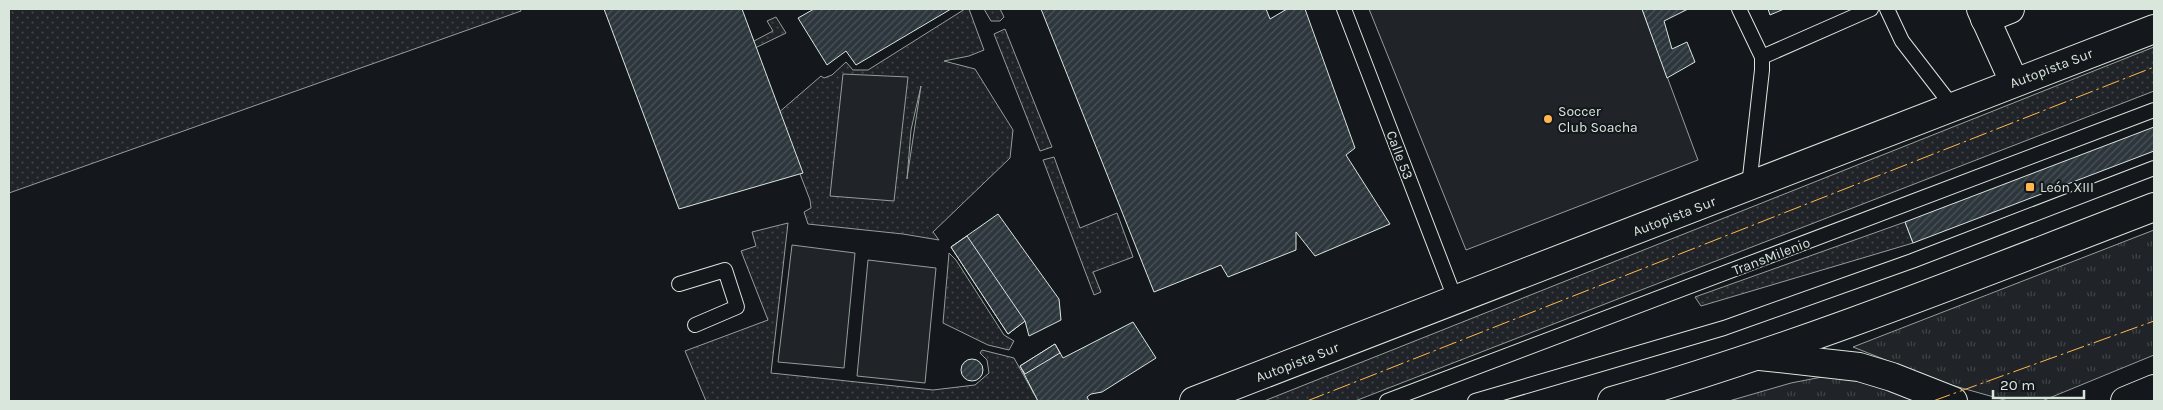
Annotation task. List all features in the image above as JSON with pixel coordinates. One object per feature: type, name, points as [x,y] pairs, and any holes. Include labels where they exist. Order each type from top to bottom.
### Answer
[{"type":"main road","points":[[2010,9],[1983,14],[2014,82]]},
{"type":"main road","name":"Autopista Sur","points":[[1194,401],[2154,29]]},
{"type":"main road","points":[[1612,401],[1760,356],[1902,305],[2154,207]]},
{"type":"main road","points":[[1760,356],[1859,367],[1892,377],[1953,401]]},
{"type":"main road","points":[[2125,401],[2154,389]]},
{"type":"lane","name":"Calle 53","points":[[1344,9],[1456,301]]},
{"type":"lane","points":[[1739,9],[1762,57],[1749,186]]},
{"type":"lane","points":[[1762,57],[1871,9]]},
{"type":"lane","points":[[1887,9],[1902,41],[1953,107]]},
{"type":"lane","name":"TransMilenio","points":[[1387,401],[2154,110]]},
{"type":"lane","points":[[1476,401],[1724,328],[1912,261],[2154,168]]},
{"type":"lane","points":[[679,284],[725,270],[737,307],[695,324]]},
{"type":"green space","points":[[9,9],[520,9],[521,11],[9,193]]},
{"type":"green space","points":[[734,9],[741,9],[739,10],[754,41],[773,31],[767,21],[776,17],[786,33],[753,49]]},
{"type":"green space","points":[[965,9],[969,9],[984,50],[969,56],[944,61],[975,69],[1013,130],[1010,158],[933,232],[939,240],[903,234],[808,224],[804,212],[811,208],[810,200],[777,114],[821,76],[824,78],[832,75],[846,62],[853,70],[868,70]],"holes":[[[921,86],[907,177],[911,130]]]},
{"type":"green space","points":[[984,9],[1000,9],[1004,17],[1000,21],[991,21]]},
{"type":"green space","name":"Soccer Club Soacha","points":[[1369,9],[1642,9],[1698,160],[1466,250]]},
{"type":"green space","points":[[1005,29],[1052,147],[1040,151],[994,34]]},
{"type":"green space","points":[[2154,47],[2154,91],[1355,401],[1264,401]]},
{"type":"green space","points":[[843,74],[908,77],[894,201],[830,196]]},
{"type":"green space","points":[[1054,157],[1080,228],[1117,213],[1133,257],[1093,272],[1101,292],[1094,295],[1043,160]]},
{"type":"green space","points":[[1905,222],[1913,243],[1701,306],[1695,297]]},
{"type":"green space","points":[[788,223],[771,373],[933,390],[975,385],[989,373],[987,360],[980,353],[982,350],[1014,358],[1038,401],[706,401],[685,351],[768,320],[741,251],[756,246],[752,232]]},
{"type":"green space","points":[[2154,230],[2154,355],[2042,401],[2008,401],[1944,383],[1853,347]]},
{"type":"green space","points":[[792,245],[855,253],[844,368],[778,362]]},
{"type":"green space","points":[[949,253],[956,260],[1004,335],[1014,341],[1009,350],[988,345],[943,323]]},
{"type":"green space","points":[[868,260],[936,268],[925,383],[857,376]]},
{"type":"green space","points":[[1832,375],[1871,381],[1919,401],[1729,401],[1791,383]]},
{"type":"building","points":[[604,9],[742,9],[803,173],[679,209]]},
{"type":"building","points":[[814,9],[951,9],[856,65],[846,51],[827,65],[798,18]]},
{"type":"building","points":[[1041,9],[1266,9],[1270,19],[1287,9],[1305,9],[1355,148],[1346,155],[1390,224],[1315,256],[1296,232],[1296,250],[1228,277],[1221,265],[1154,292]]},
{"type":"building","points":[[1642,9],[1688,9],[1664,21],[1672,49],[1687,42],[1695,62],[1667,78]]},
{"type":"building","points":[[1768,9],[1784,9],[1770,15]]},
{"type":"building","name":"León XIII","points":[[2154,127],[2154,151],[1913,243],[1905,222]]},
{"type":"building","points":[[998,214],[1059,299],[1061,320],[1029,336],[1025,321],[1008,334],[951,247]]},
{"type":"building","points":[[967,236],[1025,321],[1008,334],[951,247]]},
{"type":"building","points":[[1133,322],[1156,358],[1102,392],[1091,394],[1087,397],[1089,401],[1038,401],[1020,366],[1055,344],[1063,358]]},
{"type":"building","points":[[1055,344],[1060,353],[1025,374],[1020,366]]},
{"type":"building","points":[[972,359],[980,362],[983,370],[980,378],[972,381],[964,378],[961,370],[964,362]]},
{"type":"power","points":[[1307,401],[2154,67]]},
{"type":"power","points":[[1933,401],[2154,321]]},
{"type":"place","name":"Soccer Club Soacha","points":[[1548,119]]},
{"type":"place","name":"León XIII","points":[[2030,187]]}]
